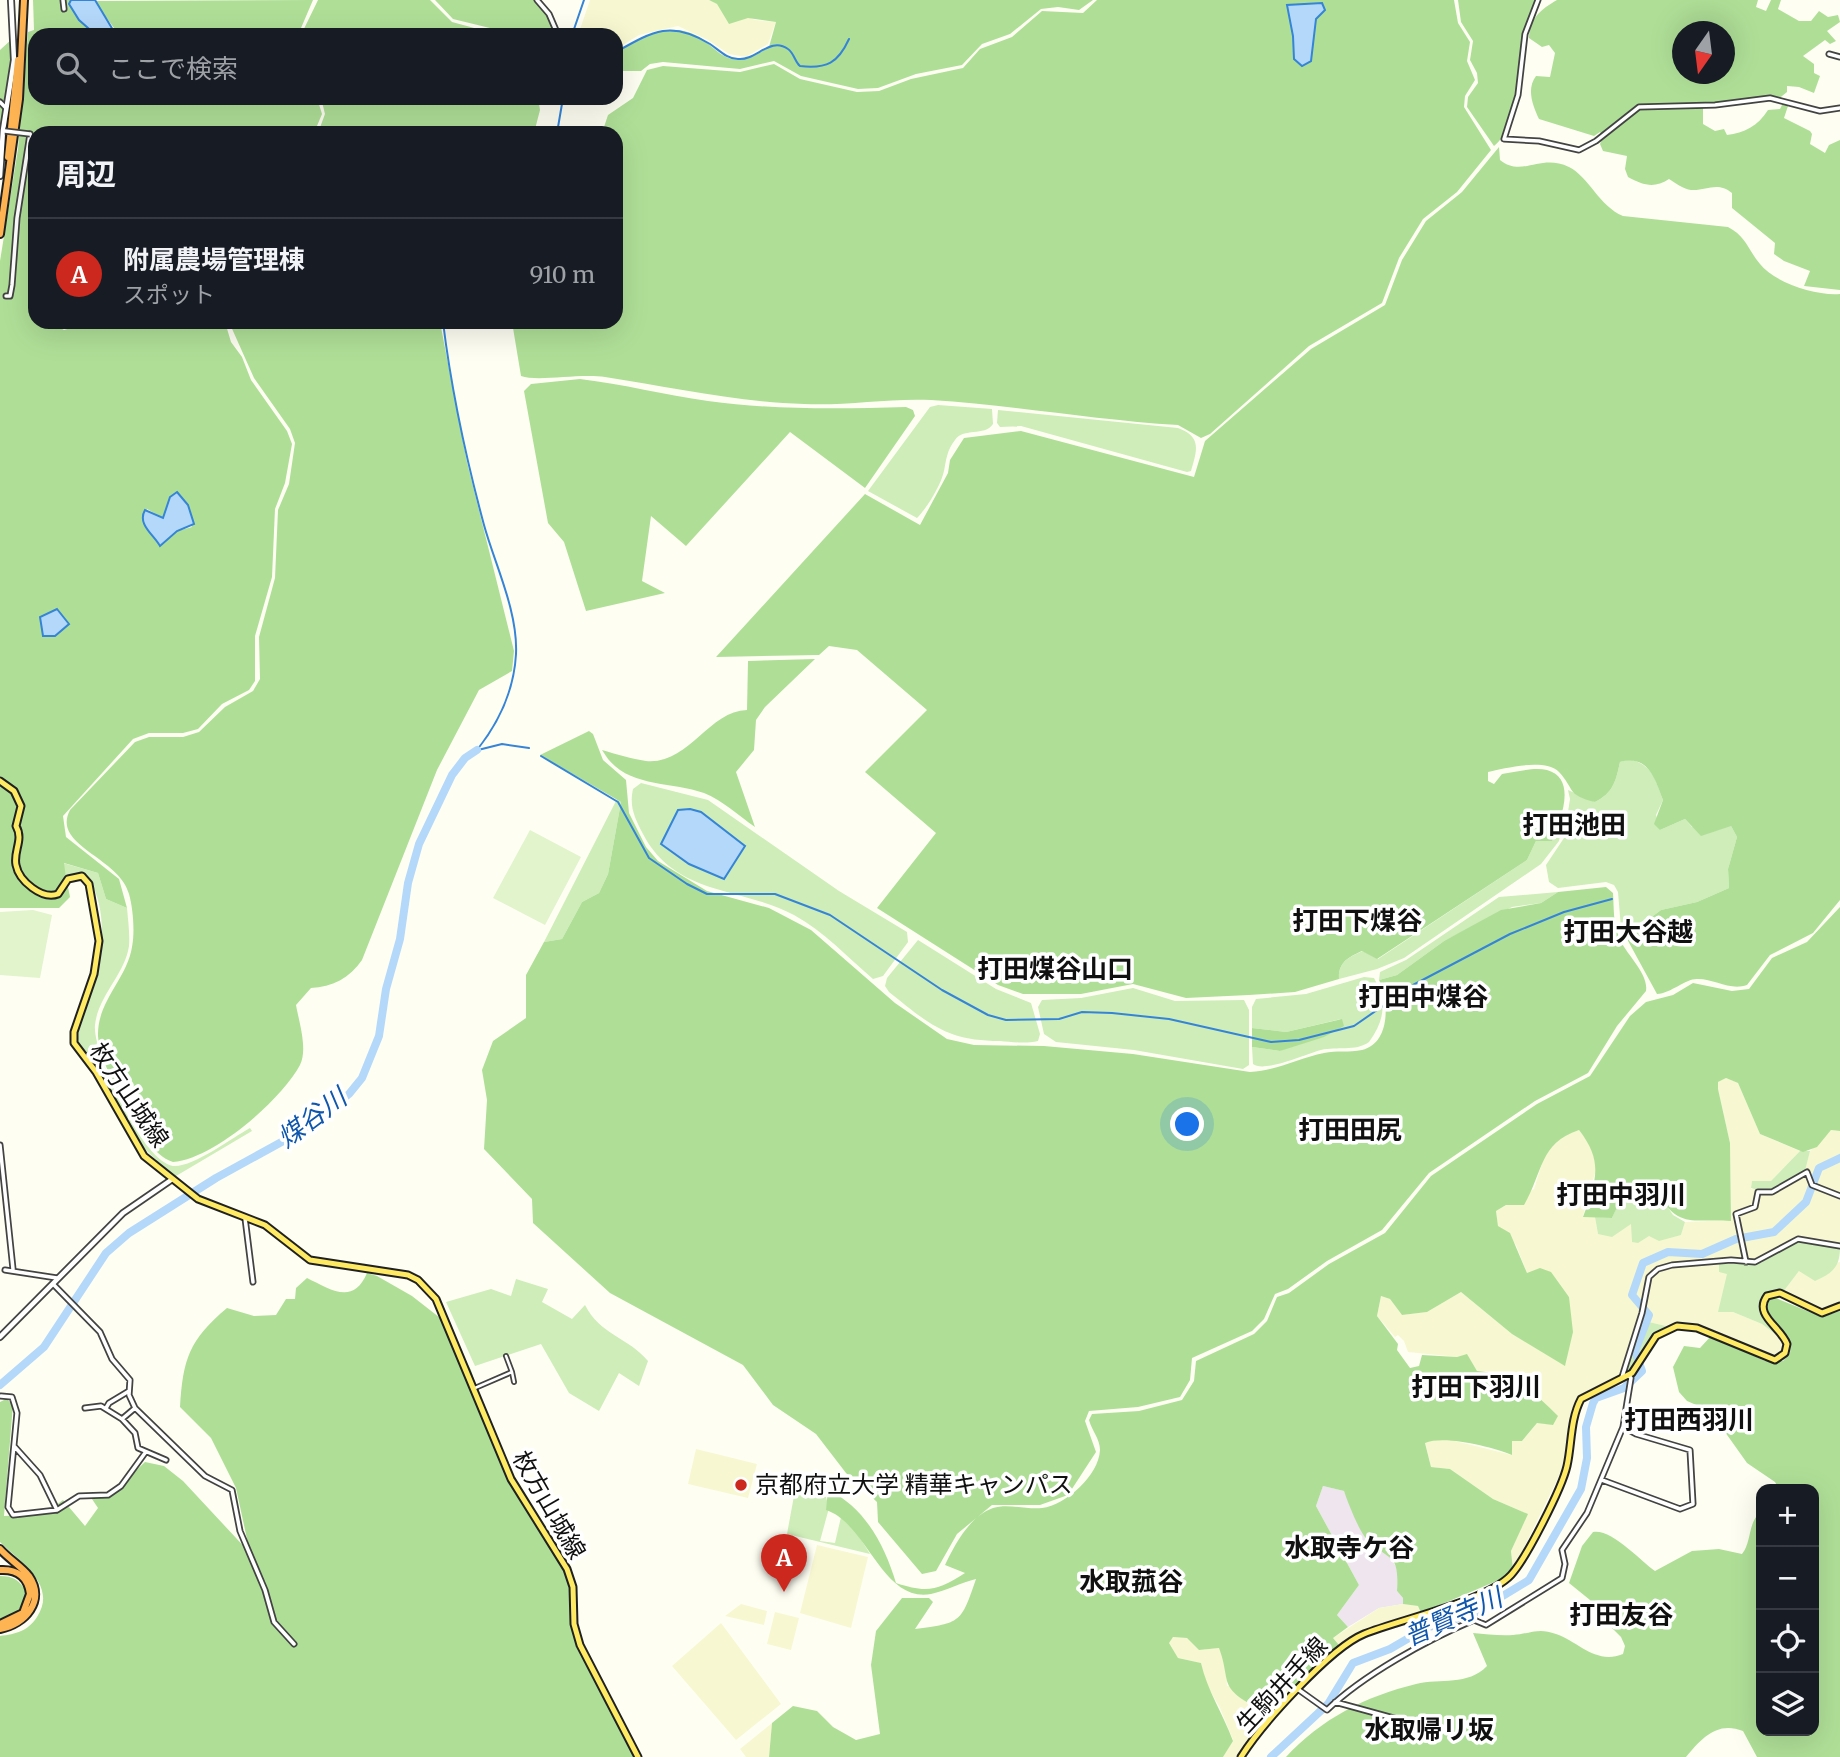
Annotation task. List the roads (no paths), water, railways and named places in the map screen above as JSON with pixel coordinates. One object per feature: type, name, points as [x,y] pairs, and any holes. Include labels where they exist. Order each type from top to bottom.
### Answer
[{"type":"highway","points":[[0,234],[13,148],[24,0]]},
{"type":"highway","points":[[0,218],[23,32]]},
{"type":"highway","points":[[0,1549],[26,1572],[35,1595],[32,1608],[24,1618],[0,1626]]},
{"type":"highway","points":[[0,1570],[14,1571],[23,1577],[30,1594],[23,1613],[0,1626]]},
{"type":"main road","name":"枚方山城線","points":[[0,780],[14,791],[22,806],[16,826],[20,834],[15,861],[20,875],[38,892],[49,897],[58,894],[65,880],[82,876],[87,880],[99,926],[99,941],[93,980],[74,1032],[74,1043],[96,1072],[141,1150],[171,1180],[194,1196],[215,1208],[265,1225],[310,1260],[397,1272],[418,1280],[436,1299],[512,1479],[567,1569],[573,1587],[575,1623],[580,1645],[638,1757]]},
{"type":"main road","name":"生駒井手線","points":[[1241,1757],[1330,1656],[1353,1639],[1424,1615],[1501,1583],[1511,1575],[1566,1469],[1579,1403],[1589,1394],[1629,1375],[1638,1367],[1657,1336],[1667,1329],[1682,1325],[1713,1333],[1766,1358],[1781,1358],[1787,1344],[1762,1307],[1765,1298],[1772,1293],[1782,1294],[1822,1313],[1840,1307]]},
{"type":"street","points":[[0,176],[15,46],[10,0]]},
{"type":"street","points":[[63,0],[64,9]]},
{"type":"street","points":[[537,0],[549,14],[555,28]]},
{"type":"street","points":[[1538,0],[1525,34],[1518,95],[1504,139],[1539,141],[1579,150],[1596,141],[1639,107],[1723,105],[1774,98],[1820,111],[1840,108]]},
{"type":"street","points":[[1829,54],[1840,57]]},
{"type":"street","points":[[0,102],[6,108]]},
{"type":"street","points":[[4,131],[28,134]]},
{"type":"street","points":[[6,296],[10,296],[12,285],[18,212],[28,147]]},
{"type":"street","points":[[0,1145],[13,1269]]},
{"type":"street","points":[[1746,1262],[1736,1214],[1755,1207],[1758,1192],[1772,1192],[1807,1172],[1812,1185],[1840,1196]]},
{"type":"street","points":[[0,1337],[123,1213],[171,1180]]},
{"type":"street","points":[[245,1216],[253,1282]]},
{"type":"street","points":[[1622,1380],[1652,1273],[1671,1265],[1760,1261],[1774,1250],[1798,1239],[1815,1244],[1840,1246]]},
{"type":"street","points":[[5,1270],[13,1269],[59,1279]]},
{"type":"street","points":[[54,1285],[100,1332],[112,1359],[130,1380],[129,1391],[135,1408],[205,1476],[232,1490],[240,1531],[265,1590],[274,1622],[294,1644]]},
{"type":"street","points":[[506,1356],[514,1382]]},
{"type":"street","points":[[475,1388],[512,1371]]},
{"type":"street","points":[[1299,1690],[1324,1711],[1351,1686],[1451,1630],[1474,1620],[1486,1625],[1562,1578],[1565,1564],[1562,1550],[1587,1513],[1623,1427],[1631,1378],[1629,1375]]},
{"type":"street","points":[[106,1408],[118,1396],[129,1391]]},
{"type":"street","points":[[1,1396],[12,1397],[16,1403],[8,1507],[13,1515],[57,1510],[79,1496],[108,1495],[121,1486],[145,1453]]},
{"type":"street","points":[[85,1408],[106,1408],[122,1419],[135,1433],[138,1448],[166,1460]]},
{"type":"street","points":[[122,1419],[135,1408]]},
{"type":"street","points":[[1602,1480],[1680,1509],[1693,1504],[1690,1450],[1636,1434],[1623,1427]]},
{"type":"street","points":[[14,1446],[40,1475],[57,1510]]},
{"type":"street","points":[[1335,1702],[1419,1725],[1436,1725]]},
{"type":"water","points":[[71,0],[95,0],[112,28],[88,28],[79,20],[69,4]]},
{"type":"water","points":[[1322,3],[1325,10],[1316,19],[1311,61],[1302,66],[1294,59],[1287,5]]},
{"type":"water","points":[[177,492],[188,505],[194,524],[177,531],[160,546],[144,524],[143,515],[145,510],[163,518],[170,497]]},
{"type":"water","points":[[57,609],[69,624],[55,636],[43,636],[40,617]]},
{"type":"water","points":[[678,810],[701,812],[745,846],[724,879],[689,864],[661,844]]},
{"type":"waterway","points":[[574,28],[584,0]]},
{"type":"waterway","points":[[623,48],[652,34],[673,30],[696,37],[734,59],[745,59],[775,45],[790,51],[800,66],[818,66],[836,59],[849,39]]},
{"type":"waterway","points":[[558,126],[562,105]]},
{"type":"waterway","points":[[444,329],[472,476],[484,525],[510,605],[516,638],[515,668],[509,693],[493,728],[477,750]]},
{"type":"waterway","points":[[478,750],[502,744],[529,748]]},
{"type":"waterway","name":"煤谷川","points":[[0,1385],[44,1347],[106,1253],[129,1233],[216,1178],[307,1128],[349,1094],[362,1078],[379,1036],[386,989],[400,939],[408,883],[419,844],[452,775],[465,758],[477,750]]},
{"type":"waterway","points":[[541,756],[618,802],[649,858],[687,884],[707,894],[775,894],[830,915],[942,990],[988,1015],[1006,1020],[1059,1019],[1082,1012],[1112,1013],[1169,1019],[1271,1042],[1299,1040],[1354,1026],[1413,985],[1510,934],[1564,912],[1612,899]]},
{"type":"waterway","name":"普賢寺川","points":[[1271,1757],[1328,1704],[1353,1663],[1390,1649],[1426,1628],[1473,1614],[1529,1580],[1581,1489],[1587,1458],[1586,1427],[1593,1403],[1596,1398],[1624,1388],[1642,1371],[1635,1351],[1649,1315],[1632,1295],[1643,1263],[1668,1252],[1702,1254],[1736,1239],[1774,1232],[1806,1202],[1819,1168],[1840,1158]]},
{"type":"place","name":"京都府立大学 精華キャンパス","points":[[741,1485]]},
{"type":"place","name":"附属農場管理棟","points":[[784,1592]]},
{"type":"district","name":"打田池田","points":[[1574,825]]},
{"type":"district","name":"打田下煤谷","points":[[1357,921]]},
{"type":"district","name":"打田大谷越","points":[[1628,932]]},
{"type":"district","name":"打田煤谷山口","points":[[1055,969]]},
{"type":"district","name":"打田中煤谷","points":[[1423,997]]},
{"type":"district","name":"打田田尻","points":[[1350,1130]]},
{"type":"district","name":"打田中羽川","points":[[1621,1195]]},
{"type":"district","name":"打田下羽川","points":[[1476,1387]]},
{"type":"district","name":"打田西羽川","points":[[1689,1420]]},
{"type":"district","name":"水取寺ケ谷","points":[[1349,1548]]},
{"type":"district","name":"水取菰谷","points":[[1131,1582]]},
{"type":"district","name":"打田友谷","points":[[1621,1615]]},
{"type":"district","name":"水取帰リ坂","points":[[1429,1730]]}]
